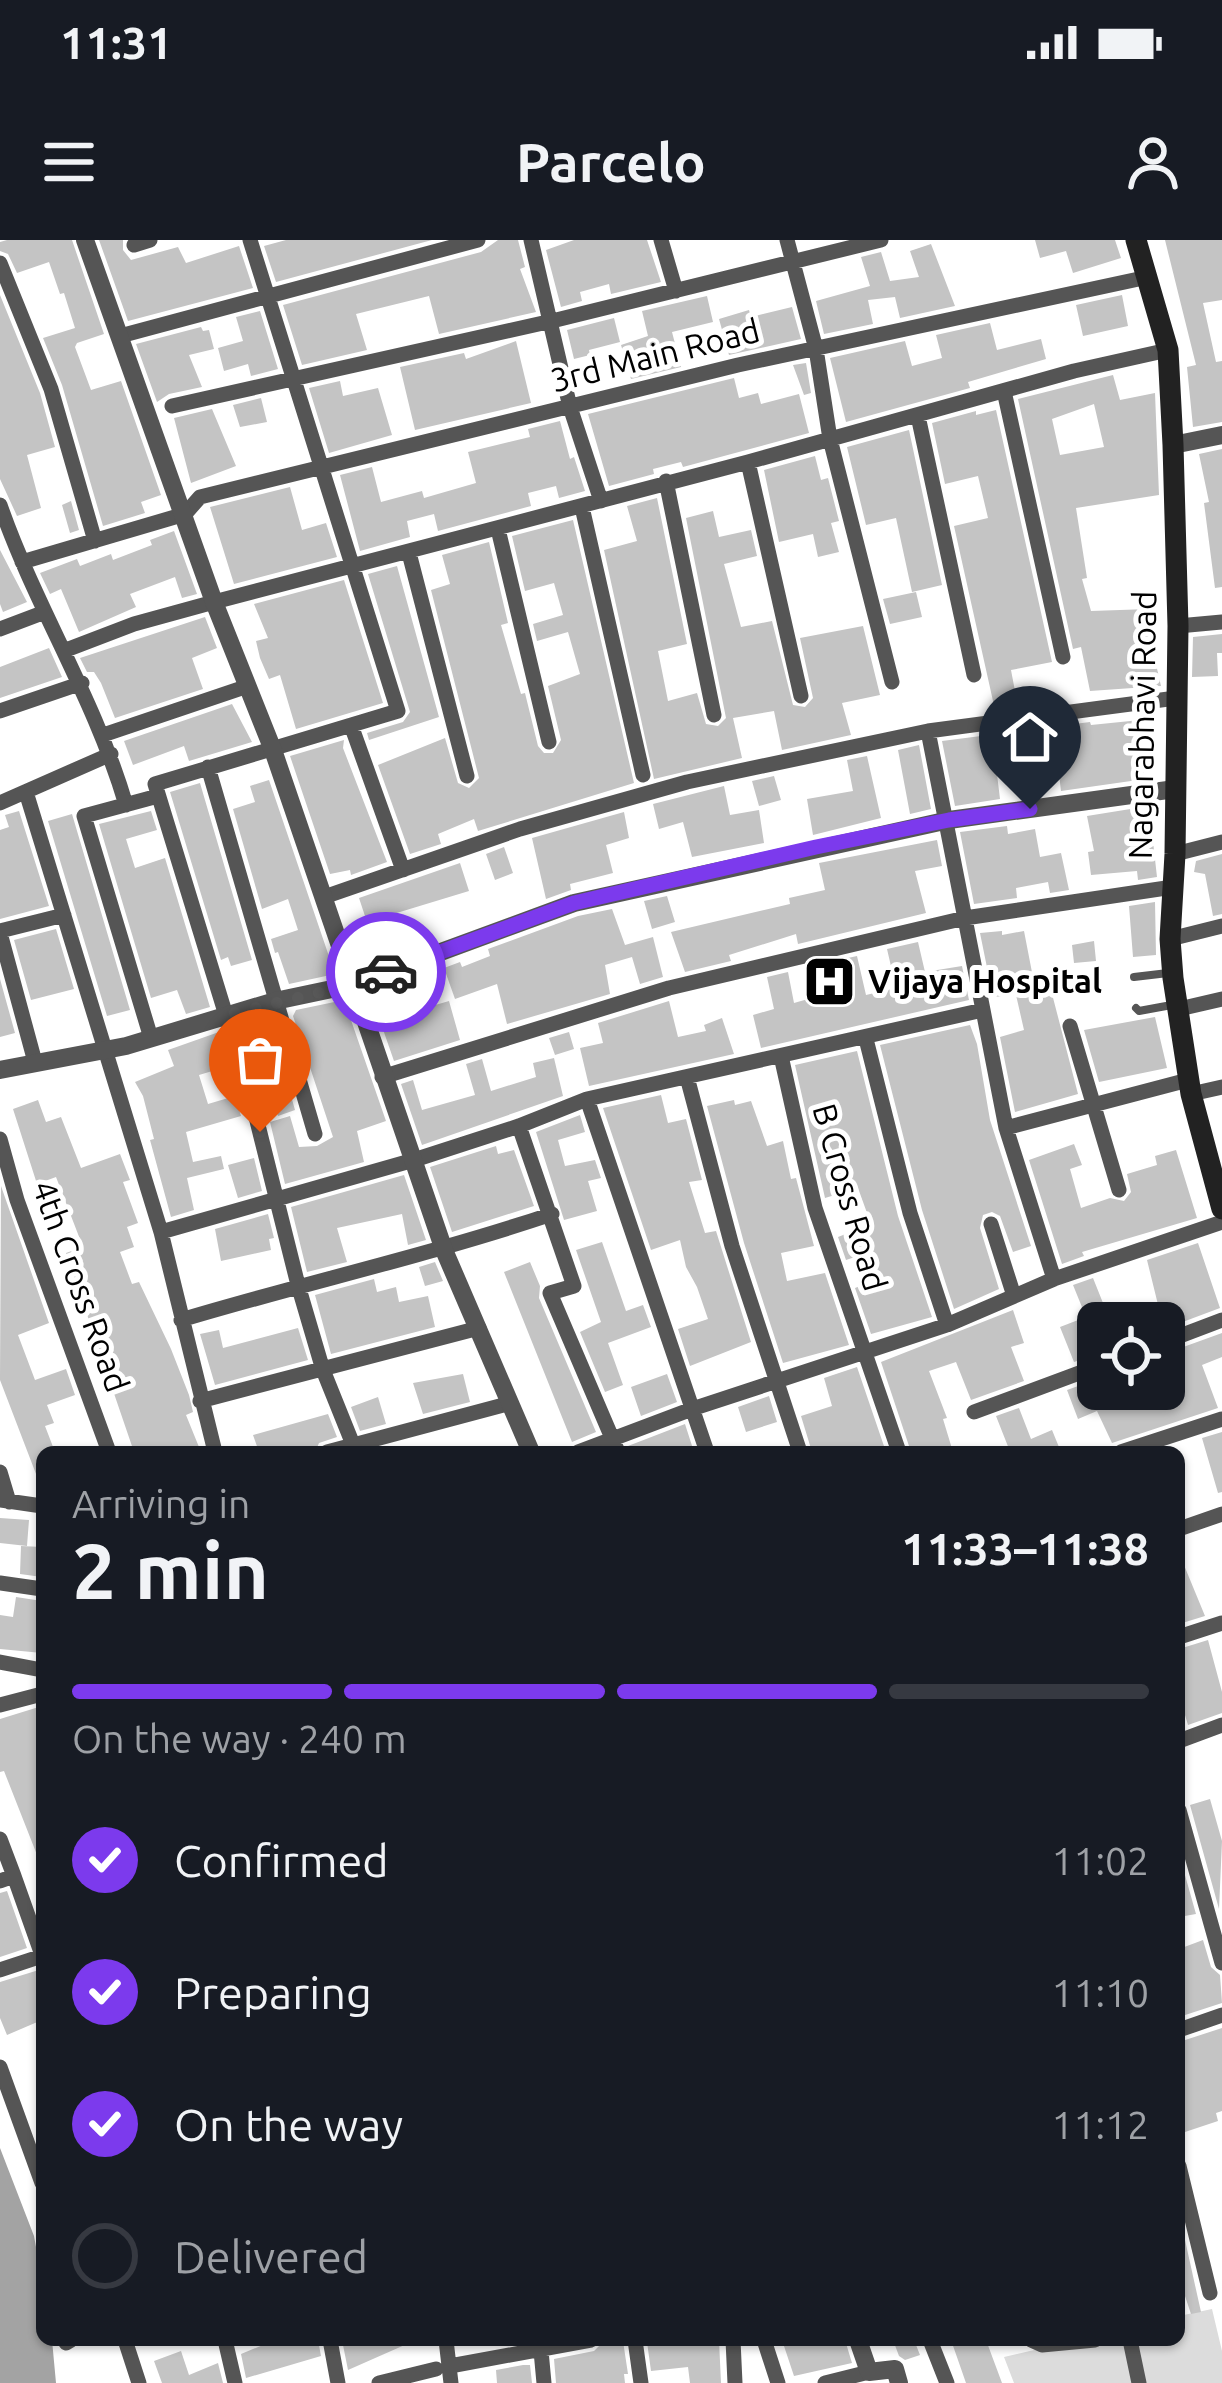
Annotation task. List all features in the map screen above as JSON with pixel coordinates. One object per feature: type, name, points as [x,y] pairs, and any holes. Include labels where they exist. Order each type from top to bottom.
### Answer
[{"type":"main road","name":"Nagarabhavi Road","points":[[1136,240],[1168,350],[1173,445],[1178,626],[1172,972],[1190,1087],[1217,1174],[1222,1209]]},
{"type":"street","points":[[85,240],[214,602],[273,749],[444,1250],[529,1446]]},
{"type":"street","points":[[250,240],[398,711],[155,784],[251,1096],[323,1370],[353,1446]]},
{"type":"street","points":[[120,336],[478,240]]},
{"type":"street","points":[[531,240],[570,407],[601,501]]},
{"type":"street","points":[[661,240],[676,292]]},
{"type":"street","points":[[788,240],[816,349],[830,439],[892,682]]},
{"type":"street","points":[[172,406],[676,292],[881,240]]},
{"type":"street","points":[[0,263],[50,389],[95,541]]},
{"type":"street","name":"3rd Main Road","points":[[22,562],[184,514],[200,497],[816,349],[1148,277]]},
{"type":"street","points":[[66,650],[134,624],[214,602],[1168,350]]},
{"type":"street","points":[[1004,391],[1063,657]]},
{"type":"street","points":[[918,416],[974,675]]},
{"type":"street","points":[[1173,445],[1222,435]]},
{"type":"street","points":[[748,462],[801,696]]},
{"type":"street","points":[[666,481],[714,715]]},
{"type":"street","points":[[0,505],[6,539],[82,683],[126,805]]},
{"type":"street","points":[[582,507],[643,775]]},
{"type":"street","points":[[498,529],[549,742]]},
{"type":"street","points":[[409,553],[467,776]]},
{"type":"street","points":[[0,628],[46,612]]},
{"type":"street","points":[[1178,626],[1222,622]]},
{"type":"street","points":[[0,711],[82,683]]},
{"type":"street","points":[[103,734],[248,686]]},
{"type":"street","points":[[324,897],[520,829],[687,782],[928,731],[1176,698]]},
{"type":"street","points":[[351,725],[403,870]]},
{"type":"street","points":[[928,731],[1006,1128],[1054,1279]]},
{"type":"street","points":[[0,803],[111,754]]},
{"type":"street","points":[[208,767],[315,1134]]},
{"type":"street","points":[[0,1070],[104,1051],[274,1001],[351,985],[574,903],[949,820],[1175,789]]},
{"type":"street","points":[[26,792],[161,1232],[212,1446]]},
{"type":"street","points":[[151,1039],[85,816],[158,796]]},
{"type":"street","points":[[1175,854],[1222,842]]},
{"type":"street","points":[[382,1077],[669,988],[965,918],[1173,887]]},
{"type":"street","points":[[34,1062],[0,932],[64,915]]},
{"type":"street","points":[[1170,939],[1222,926]]},
{"type":"street","points":[[1179,1006],[1222,1000]]},
{"type":"street","points":[[161,1232],[414,1160],[587,1099],[983,1010]]},
{"type":"street","points":[[1070,1026],[1119,1190]]},
{"type":"street","points":[[866,1039],[910,1213],[947,1325]]},
{"type":"street","name":"B Cross Road","points":[[781,1056],[815,1208],[897,1446]]},
{"type":"street","points":[[687,1077],[732,1246],[798,1446]]},
{"type":"street","points":[[1006,1128],[1093,1103],[1190,1087],[1222,1087]]},
{"type":"street","points":[[587,1099],[704,1446]]},
{"type":"street","points":[[519,1126],[574,1286],[550,1293],[616,1446],[692,1409],[947,1325],[1054,1279],[1222,1222]]},
{"type":"street","name":"4th Cross Road","points":[[0,1139],[17,1200],[107,1446]]},
{"type":"street","points":[[181,1320],[298,1285],[444,1250],[552,1214]]},
{"type":"street","points":[[991,1224],[1013,1296]]},
{"type":"street","points":[[1185,1334],[1222,1320]]},
{"type":"street","points":[[200,1401],[479,1328]]},
{"type":"street","points":[[974,1412],[1077,1374]]},
{"type":"street","points":[[361,1446],[511,1403]]},
{"type":"street","points":[[1139,1446],[1222,1419]]},
{"type":"street","points":[[0,1472],[5,1501],[36,1505]]},
{"type":"street","points":[[1185,1527],[1222,1514]]},
{"type":"street","points":[[0,1583],[36,1588]]},
{"type":"street","points":[[1185,1635],[1222,1622]]},
{"type":"street","points":[[0,1662],[36,1669]]},
{"type":"street","points":[[0,1705],[36,1696]]},
{"type":"street","points":[[1185,1739],[1222,1725]]},
{"type":"street","points":[[1185,1828],[1215,1918],[1222,1963]]},
{"type":"street","points":[[0,1839],[7,1878],[36,1943]]},
{"type":"street","points":[[0,1970],[36,1958]]},
{"type":"street","points":[[1185,2028],[1222,2015]]},
{"type":"street","points":[[0,2067],[36,2166]]},
{"type":"street","points":[[1185,2191],[1210,2293]]},
{"type":"street","points":[[127,2346],[139,2383]]},
{"type":"street","points":[[226,2346],[235,2383]]},
{"type":"street","points":[[331,2346],[338,2383]]},
{"type":"street","points":[[380,2383],[446,2373],[537,2346]]},
{"type":"street","points":[[540,2346],[544,2383]]},
{"type":"street","points":[[636,2346],[641,2383]]},
{"type":"street","points":[[734,2346],[736,2383]]},
{"type":"street","points":[[766,2346],[778,2383]]},
{"type":"street","points":[[860,2346],[869,2372]]},
{"type":"street","points":[[932,2346],[947,2383]]},
{"type":"street","points":[[1131,2346],[1139,2383]]},
{"type":"street","points":[[825,2383],[896,2369],[899,2383]]},
{"type":"lane","points":[[1134,977],[1172,972]]},
{"type":"lane","points":[[1136,1008],[1179,1006]]},
{"type":"shaded area","points":[[0,2148],[34,2236],[36,2346],[53,2346],[56,2383],[0,2383]]},
{"type":"shaded area","points":[[1212,2309],[1222,2351],[1222,2383],[1014,2383],[1004,2357],[1051,2346],[1185,2346],[1185,2315]]},
{"type":"building","points":[[72,240],[104,334],[75,347],[91,390],[121,381],[161,495],[141,502],[145,513],[103,526],[62,385],[43,338],[75,328],[64,293],[60,294],[49,262],[17,273],[8,254],[0,251],[0,242]]},
{"type":"building","points":[[99,240],[123,240],[123,250],[131,260],[178,247],[186,263],[239,246],[253,288],[128,321]]},
{"type":"building","points":[[286,240],[432,240],[276,282],[264,246]]},
{"type":"building","points":[[498,240],[518,240],[525,267],[520,269],[536,312],[439,334],[429,296],[356,314],[367,350],[302,365],[283,305],[481,252]]},
{"type":"building","points":[[574,240],[647,240],[661,282],[611,294],[609,284],[580,292],[582,301],[561,307],[546,250]]},
{"type":"building","points":[[1035,240],[1115,240],[1121,258],[1073,273],[1066,251],[1040,258]]},
{"type":"building","points":[[1165,240],[1222,240],[1222,300],[1203,303],[1216,362],[1222,361],[1222,422],[1193,427],[1187,367],[1196,365]]},
{"type":"building","points":[[931,244],[955,306],[900,318],[895,297],[868,300],[873,324],[824,334],[816,301],[870,286],[861,257],[881,252],[890,281],[919,277],[910,251]]},
{"type":"building","points":[[0,295],[40,393],[55,447],[27,455],[41,508],[17,516],[0,479]]},
{"type":"building","points":[[1122,295],[1128,326],[1083,336],[1076,305]]},
{"type":"building","points":[[707,296],[713,322],[672,332],[681,367],[631,379],[621,345],[648,336],[642,311]]},
{"type":"building","points":[[792,307],[801,339],[729,355],[719,319],[749,310],[751,317]]},
{"type":"building","points":[[260,311],[278,369],[251,376],[248,364],[224,371],[218,348],[243,341],[236,317]]},
{"type":"building","points":[[614,318],[620,342],[574,359],[567,330]]},
{"type":"building","points":[[990,323],[997,350],[1041,339],[1046,359],[968,382],[970,388],[846,422],[830,358],[905,341],[912,366],[942,358],[936,335]]},
{"type":"building","points":[[201,327],[209,330],[214,349],[189,355],[202,387],[169,394],[157,402],[136,344]]},
{"type":"building","points":[[516,341],[531,403],[415,430],[400,367],[464,353],[466,359]]},
{"type":"building","points":[[806,363],[811,393],[804,395],[793,365]]},
{"type":"building","points":[[1113,375],[1120,400],[1155,393],[1159,495],[1076,508],[1087,578],[1082,579],[1091,611],[1149,609],[1161,686],[1090,691],[1081,647],[1073,649],[1018,399]],"holes":[[[1094,404],[1104,447],[1060,455],[1052,419]]]},
{"type":"building","points":[[734,378],[739,398],[758,393],[761,404],[799,394],[809,433],[683,467],[681,462],[653,469],[654,474],[609,486],[588,414]]},
{"type":"building","points":[[340,381],[343,396],[378,388],[392,435],[329,453],[309,388]]},
{"type":"building","points":[[261,398],[267,422],[240,427],[233,405]]},
{"type":"building","points":[[212,409],[236,466],[191,483],[174,418]]},
{"type":"building","points":[[996,410],[1052,662],[1011,670],[1018,707],[995,710],[954,526],[988,518],[978,476],[945,484],[932,423]]},
{"type":"building","points":[[560,421],[585,491],[559,498],[556,486],[528,493],[531,506],[438,531],[434,514],[407,521],[410,537],[360,551],[340,475],[372,467],[381,502],[422,491],[424,498],[476,483],[468,452],[530,437],[528,429]]},
{"type":"building","points":[[909,430],[942,585],[912,592],[896,518],[866,525],[847,447]]},
{"type":"building","points":[[1222,449],[1222,587],[1215,588],[1204,503],[1209,502],[1199,454]]},
{"type":"building","points":[[815,456],[821,480],[828,478],[839,521],[831,523],[839,552],[818,557],[813,534],[779,542],[764,470]]},
{"type":"building","points":[[290,487],[302,530],[326,523],[337,557],[234,584],[210,507]]},
{"type":"building","points":[[657,498],[687,644],[658,651],[668,701],[697,693],[706,724],[718,726],[726,718],[686,518],[713,511],[719,537],[751,530],[757,556],[724,564],[741,627],[772,621],[793,705],[805,707],[813,698],[800,638],[863,626],[880,695],[842,703],[851,735],[782,750],[774,711],[733,718],[742,758],[654,779],[604,550],[637,541],[627,506]]},
{"type":"building","points":[[71,501],[79,530],[70,533],[62,505]]},
{"type":"building","points":[[573,520],[634,783],[478,831],[474,819],[438,834],[441,844],[410,854],[378,765],[445,738],[458,783],[469,788],[479,778],[431,590],[450,584],[442,555],[489,542],[508,623],[501,625],[521,694],[525,693],[538,746],[544,753],[553,753],[561,740],[548,686],[580,674],[568,632],[537,641],[533,624],[563,615],[554,583],[525,591],[512,536]]},
{"type":"building","points":[[174,531],[197,594],[182,598],[175,577],[130,594],[136,607],[79,632],[61,589],[50,594],[40,573],[77,559],[80,566],[111,554],[113,560]]},
{"type":"building","points":[[0,550],[27,602],[3,612],[0,604]]},
{"type":"building","points":[[397,566],[439,717],[369,740],[367,733],[403,722],[410,712],[368,574]]},
{"type":"building","points":[[344,580],[383,703],[296,729],[280,675],[269,679],[260,658],[256,641],[268,638],[254,604]]},
{"type":"building","points":[[916,592],[922,617],[890,624],[883,599]]},
{"type":"building","points":[[205,617],[217,648],[192,658],[203,689],[115,718],[101,683],[94,672],[87,672],[80,658]]},
{"type":"building","points":[[1222,634],[1218,676],[1192,677],[1193,637]]},
{"type":"building","points":[[49,648],[62,677],[0,698],[0,667]]},
{"type":"building","points":[[232,704],[252,742],[189,761],[184,746],[133,765],[124,741]]},
{"type":"building","points":[[1150,719],[1152,737],[1147,737],[1152,778],[1061,791],[1057,757],[1010,763],[996,766],[1000,799],[955,806],[942,741]]},
{"type":"building","points":[[344,740],[343,748],[387,862],[351,875],[350,870],[330,874],[290,756]]},
{"type":"building","points":[[919,745],[931,809],[910,814],[898,750]]},
{"type":"building","points":[[867,756],[881,818],[813,835],[807,799],[853,791],[847,760]]},
{"type":"building","points":[[774,776],[781,800],[759,806],[752,781]]},
{"type":"building","points":[[269,780],[335,974],[289,984],[271,939],[298,930],[288,899],[262,909],[233,809],[255,802],[250,786]]},
{"type":"building","points":[[200,783],[252,960],[231,966],[228,957],[221,960],[170,792]]},
{"type":"building","points":[[724,786],[730,815],[759,810],[764,843],[692,857],[683,822],[659,829],[653,804]]},
{"type":"building","points":[[1149,806],[1157,877],[1138,880],[1137,871],[1091,875],[1088,852],[1094,851],[1087,816]]},
{"type":"building","points":[[19,811],[49,906],[0,919],[0,830],[9,827],[5,815]]},
{"type":"building","points":[[151,811],[157,830],[126,839],[135,868],[165,858],[210,1007],[186,1014],[177,990],[151,998],[99,824]]},
{"type":"building","points":[[624,812],[629,838],[606,845],[613,873],[570,884],[571,890],[546,899],[532,838]]},
{"type":"building","points":[[72,814],[130,1010],[107,1016],[48,821]]},
{"type":"building","points":[[1007,826],[1008,834],[1035,829],[1040,857],[1061,853],[1069,890],[1050,893],[1048,882],[1016,888],[1017,898],[974,904],[960,832]]},
{"type":"building","points":[[937,840],[942,866],[915,871],[926,913],[798,944],[796,934],[729,955],[731,961],[685,972],[671,932],[790,904],[789,898],[825,890],[819,863]]},
{"type":"building","points":[[504,847],[513,873],[495,880],[486,854]]},
{"type":"building","points":[[1222,854],[1222,914],[1213,916],[1205,874],[1194,872],[1196,861]]},
{"type":"building","points":[[460,863],[469,891],[367,922],[359,898]]},
{"type":"building","points":[[667,896],[675,922],[652,929],[644,901]]},
{"type":"building","points":[[1155,902],[1156,955],[1133,957],[1129,906]]},
{"type":"building","points":[[612,909],[625,945],[653,937],[663,977],[640,984],[632,957],[605,965],[610,994],[507,1024],[497,984],[455,999],[444,968],[460,962],[462,967],[490,956],[488,949],[578,916]]},
{"type":"building","points":[[56,929],[74,989],[31,1000],[14,940]]},
{"type":"building","points":[[1002,931],[1002,935],[1024,931],[1036,993],[1051,990],[1078,1094],[1015,1112],[1000,1037],[1024,1030],[1016,995],[993,997],[980,933]]},
{"type":"building","points":[[1094,941],[1096,961],[1074,963],[1072,945]]},
{"type":"building","points":[[918,942],[925,972],[962,966],[969,1000],[761,1048],[753,1015],[774,1009],[767,977],[788,972],[794,1003],[822,995],[816,965],[857,956],[866,995],[896,988],[887,949]]},
{"type":"building","points":[[416,976],[425,1008],[449,1001],[460,1040],[394,1061],[370,992]]},
{"type":"building","points":[[0,979],[15,1033],[0,1037]]},
{"type":"building","points":[[344,1000],[386,1121],[357,1131],[364,1162],[285,1184],[270,1122],[290,1116],[299,1147],[317,1146],[333,1137],[293,1016],[296,1010]]},
{"type":"building","points":[[669,1001],[678,1037],[706,1031],[704,1025],[722,1018],[734,1054],[589,1086],[580,1048],[603,1043],[598,1023]]},
{"type":"building","points":[[1155,1017],[1167,1068],[1099,1082],[1084,1030]]},
{"type":"building","points":[[270,1022],[295,1110],[278,1116],[263,1070],[256,1072],[242,1028]]},
{"type":"building","points":[[970,1025],[990,1120],[1031,1246],[1013,1252],[1000,1216],[983,1215],[980,1228],[999,1289],[954,1309],[922,1210],[880,1045]]},
{"type":"building","points":[[219,1032],[229,1066],[199,1075],[208,1104],[235,1096],[241,1116],[186,1132],[193,1162],[221,1156],[224,1169],[187,1178],[194,1210],[171,1217],[143,1096],[135,1082],[174,1066],[168,1050]]},
{"type":"building","points":[[569,1032],[574,1049],[555,1055],[549,1038]]},
{"type":"building","points":[[857,1051],[898,1216],[932,1317],[871,1334],[855,1288],[873,1281],[864,1254],[846,1260],[838,1237],[871,1224],[858,1188],[825,1198],[795,1065]]},
{"type":"building","points":[[554,1058],[563,1096],[422,1145],[401,1084],[413,1080],[422,1110],[475,1095],[466,1064],[482,1059],[491,1091],[536,1077],[533,1063]]},
{"type":"building","points":[[661,1095],[668,1123],[686,1119],[702,1180],[689,1182],[705,1233],[716,1231],[751,1342],[690,1366],[678,1329],[708,1319],[680,1240],[651,1250],[603,1108]]},
{"type":"building","points":[[38,1100],[46,1122],[61,1117],[81,1168],[120,1154],[130,1180],[123,1182],[138,1223],[127,1227],[134,1247],[120,1252],[132,1284],[139,1282],[171,1349],[189,1395],[193,1412],[186,1415],[199,1446],[132,1446],[66,1253],[83,1247],[56,1177],[37,1184],[13,1109]]},
{"type":"building","points":[[734,1100],[735,1105],[751,1101],[767,1146],[783,1141],[791,1179],[796,1178],[814,1246],[781,1253],[787,1281],[825,1273],[849,1345],[783,1363],[707,1106]]},
{"type":"building","points":[[580,1115],[585,1132],[558,1140],[565,1166],[595,1160],[601,1178],[588,1181],[597,1211],[564,1220],[536,1132]]},
{"type":"building","points":[[1074,1144],[1082,1165],[1070,1169],[1081,1208],[1110,1198],[1124,1201],[1131,1192],[1127,1174],[1157,1165],[1155,1156],[1176,1150],[1197,1218],[1082,1252],[1084,1256],[1062,1264],[1029,1160]]},
{"type":"building","points":[[496,1146],[498,1154],[514,1150],[534,1206],[452,1232],[430,1167]]},
{"type":"building","points":[[254,1158],[262,1191],[238,1198],[228,1165]]},
{"type":"building","points":[[404,1175],[426,1240],[408,1245],[402,1214],[337,1228],[347,1262],[307,1272],[291,1207]]},
{"type":"building","points":[[1,1186],[49,1323],[18,1335],[35,1380],[66,1369],[75,1395],[47,1405],[54,1423],[45,1426],[53,1446],[36,1446],[36,1474],[0,1380]]},
{"type":"building","points":[[268,1214],[274,1238],[269,1239],[271,1250],[221,1261],[215,1229]]},
{"type":"building","points":[[602,1242],[626,1311],[643,1305],[651,1327],[608,1343],[623,1385],[605,1392],[580,1332],[601,1322],[576,1250]]},
{"type":"building","points":[[1198,1243],[1220,1308],[1185,1321],[1185,1302],[1157,1302],[1147,1260]]},
{"type":"building","points":[[435,1262],[443,1281],[425,1286],[419,1267]]},
{"type":"building","points":[[530,1262],[540,1286],[539,1298],[596,1432],[572,1442],[504,1272]]},
{"type":"building","points":[[1093,1278],[1103,1302],[1080,1302],[1073,1285]]},
{"type":"building","points":[[374,1279],[377,1292],[396,1287],[399,1302],[428,1296],[435,1327],[331,1354],[315,1295]]},
{"type":"building","points":[[1013,1310],[1024,1343],[1011,1347],[1024,1381],[971,1400],[956,1362],[929,1371],[947,1418],[943,1419],[951,1446],[909,1446],[881,1362]]},
{"type":"building","points":[[1077,1320],[1077,1361],[1074,1362],[1060,1327]]},
{"type":"building","points":[[298,1328],[308,1360],[215,1385],[200,1334],[219,1330],[223,1348]]},
{"type":"building","points":[[1222,1333],[1222,1357],[1202,1365],[1218,1408],[1112,1443],[1097,1411],[1078,1419],[1067,1390],[1077,1386],[1077,1410],[1185,1410],[1185,1346]]},
{"type":"building","points":[[857,1367],[884,1446],[810,1446],[801,1416],[832,1406],[824,1378]]},
{"type":"building","points":[[463,1374],[470,1402],[423,1414],[413,1383]]},
{"type":"building","points":[[667,1374],[677,1402],[641,1416],[631,1387]]},
{"type":"building","points":[[769,1396],[777,1422],[746,1432],[738,1407]]},
{"type":"building","points":[[378,1397],[386,1424],[360,1431],[351,1407]]},
{"type":"building","points":[[1019,1408],[1031,1439],[1052,1430],[1059,1446],[1008,1446],[996,1416]]},
{"type":"building","points":[[328,1414],[337,1437],[318,1446],[257,1446],[253,1435]]},
{"type":"building","points":[[685,1424],[692,1446],[628,1446]]},
{"type":"building","points":[[1222,1432],[1222,1492],[1218,1493],[1202,1438]]},
{"type":"building","points":[[0,1518],[29,1520],[27,1546],[0,1543]]},
{"type":"building","points":[[21,1546],[36,1547],[36,1576],[20,1574]]},
{"type":"building","points":[[1185,1568],[1205,1616],[1185,1622]]},
{"type":"building","points":[[16,1597],[36,1600],[36,1652],[0,1649],[0,1615],[13,1617]]},
{"type":"building","points":[[1208,1640],[1222,1692],[1222,1713],[1188,1725],[1185,1715],[1185,1647]]},
{"type":"building","points":[[36,1708],[36,1852],[4,1771],[0,1772],[0,1719]]},
{"type":"building","points":[[1210,1799],[1222,1841],[1219,1909],[1190,1805]]},
{"type":"building","points":[[1185,1875],[1196,1914],[1185,1916]]},
{"type":"building","points":[[7,1891],[27,1948],[0,1957],[0,1893]]},
{"type":"building","points":[[1203,1940],[1211,1967],[1220,1975],[1222,2003],[1185,2015],[1185,1947]]},
{"type":"building","points":[[36,1971],[36,2023],[7,2035],[0,2018],[0,1982]]},
{"type":"building","points":[[1222,2028],[1222,2111],[1216,2113],[1218,2121],[1185,2132],[1185,2040]]},
{"type":"building","points":[[1185,2240],[1201,2312],[1191,2314],[1185,2296]]},
{"type":"building","points":[[260,2346],[319,2346],[321,2356],[246,2378],[241,2354]]},
{"type":"building","points":[[343,2346],[402,2346],[348,2370]]},
{"type":"building","points":[[599,2346],[624,2346],[625,2383],[556,2383],[554,2359]]},
{"type":"building","points":[[648,2346],[719,2346],[721,2383],[690,2383],[688,2367],[651,2371]]},
{"type":"building","points":[[784,2346],[847,2346],[852,2363],[794,2376]]},
{"type":"building","points":[[895,2346],[916,2346],[920,2355],[905,2360]]},
{"type":"building","points":[[953,2346],[988,2346],[1002,2383],[966,2383]]},
{"type":"building","points":[[181,2351],[189,2375],[218,2363],[223,2383],[162,2383],[154,2361]]},
{"type":"building","points":[[530,2365],[532,2383],[497,2383],[496,2370]]},
{"type":"way so far","points":[[260,1132],[227,1015],[386,972]]},
{"type":"place","name":"Vijaya Hospital","points":[[829,981]]},
{"type":"route","points":[[386,972],[574,903],[816,847],[1030,809]]}]
